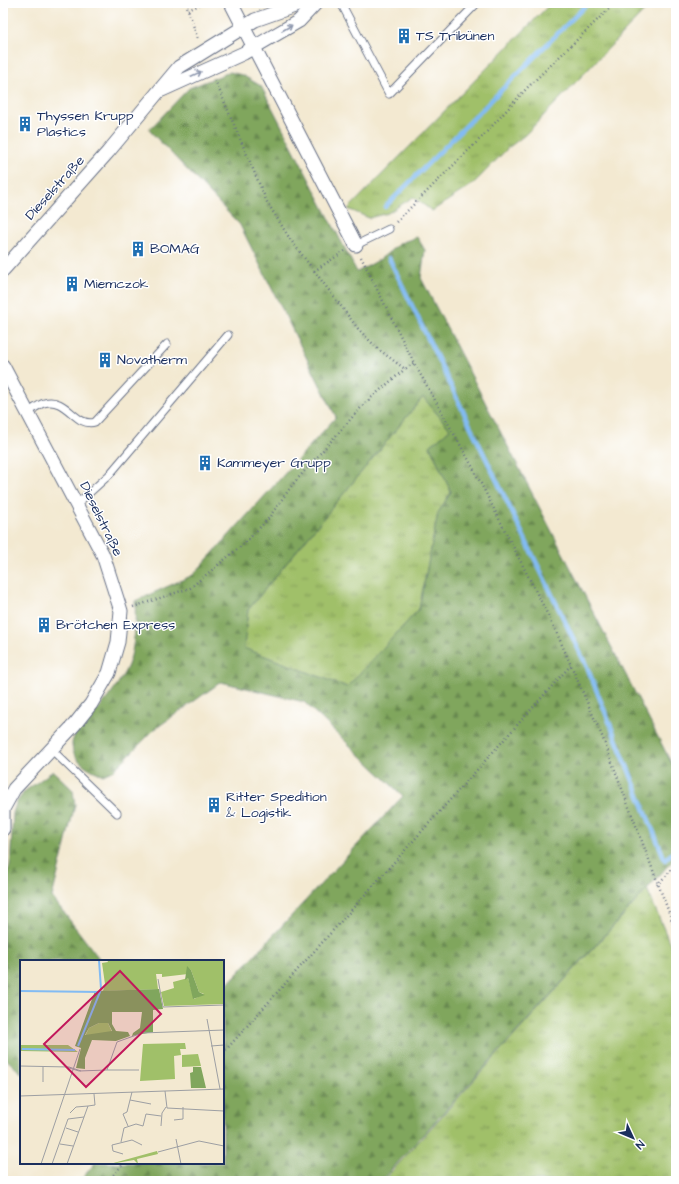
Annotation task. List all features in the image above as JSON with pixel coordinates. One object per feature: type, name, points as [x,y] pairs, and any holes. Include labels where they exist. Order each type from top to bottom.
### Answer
[{"type":"street","points":[[232,3],[356,245]]},
{"type":"street","name":"Dieselstraße","points":[[3,270],[161,91],[179,66],[243,26],[255,20],[304,3]]},
{"type":"street","name":"Dieselstraße","points":[[161,91],[254,47],[299,21],[316,3]]},
{"type":"street","name":"Dieselstraße","points":[[3,366],[103,555],[121,611],[118,642],[109,673],[91,704],[52,750],[14,789],[3,809],[3,829]]},
{"type":"lane","points":[[340,3],[389,94],[477,3]]},
{"type":"lane","points":[[356,245],[388,229]]},
{"type":"lane","points":[[77,504],[109,475],[228,336]]},
{"type":"lane","points":[[27,413],[45,403],[53,402],[65,406],[79,420],[89,424],[95,422],[167,344]]},
{"type":"lane","points":[[52,750],[118,813]]},
{"type":"path","points":[[186,3],[202,52]]},
{"type":"path","points":[[188,10],[204,3]]},
{"type":"path","points":[[388,229],[483,136],[527,88],[615,3]]},
{"type":"path","points":[[210,68],[267,202],[290,239],[359,330],[378,349],[405,369]]},
{"type":"path","points":[[314,270],[356,245],[414,363],[471,464],[548,616],[571,665],[602,736],[657,885],[676,931]]},
{"type":"path","points":[[121,611],[190,588],[246,542],[268,519],[293,484],[365,402],[414,363]]},
{"type":"path","points":[[224,1052],[571,665]]},
{"type":"path","points":[[657,885],[676,865]]},
{"type":"path","points":[[108,1181],[123,1164]]},
{"type":"green space","points":[[551,3],[652,3],[525,135],[508,148],[473,184],[432,211],[413,197],[388,213],[369,218],[348,209]]},
{"type":"green space","points":[[230,72],[242,75],[261,86],[357,272],[379,260],[400,243],[417,237],[425,250],[421,278],[676,772],[676,857],[381,1181],[80,1181],[94,1164],[224,1164],[224,988],[403,796],[304,702],[221,682],[155,729],[114,770],[103,775],[98,773],[82,764],[78,760],[73,750],[72,744],[76,734],[102,705],[121,679],[128,665],[134,642],[135,601],[193,575],[336,417],[240,225],[149,130],[189,88]],"holes":[[[423,397],[450,429],[430,446],[451,492],[438,513],[419,609],[347,687],[244,648],[248,610]]]},
{"type":"green space","points":[[423,397],[450,429],[430,446],[451,492],[438,513],[419,609],[347,687],[243,648],[248,610]]},
{"type":"green space","points":[[53,771],[73,790],[75,805],[52,897],[100,960],[20,960],[20,1072],[3,1056],[3,882],[10,866],[13,813],[16,803],[25,791]]},
{"type":"green space","points":[[647,889],[676,958],[676,1181],[383,1181]]},
{"type":"waterway","points":[[385,207],[588,3]]},
{"type":"waterway","points":[[389,258],[587,667],[665,860],[676,849]]},
{"type":"place","name":"TS Tribünen","points":[[404,36]]},
{"type":"place","name":"Thyssen Krupp Plastics","points":[[25,124]]},
{"type":"place","name":"BOMAG","points":[[138,249]]},
{"type":"place","name":"Miemczok","points":[[72,284]]},
{"type":"place","name":"Novatherm","points":[[105,360]]},
{"type":"place","name":"Kammeyer Grupp","points":[[205,463]]},
{"type":"place","name":"Brötchen Express","points":[[44,625]]},
{"type":"place","name":"Ritter Spedition & Logistik","points":[[214,805]]}]
